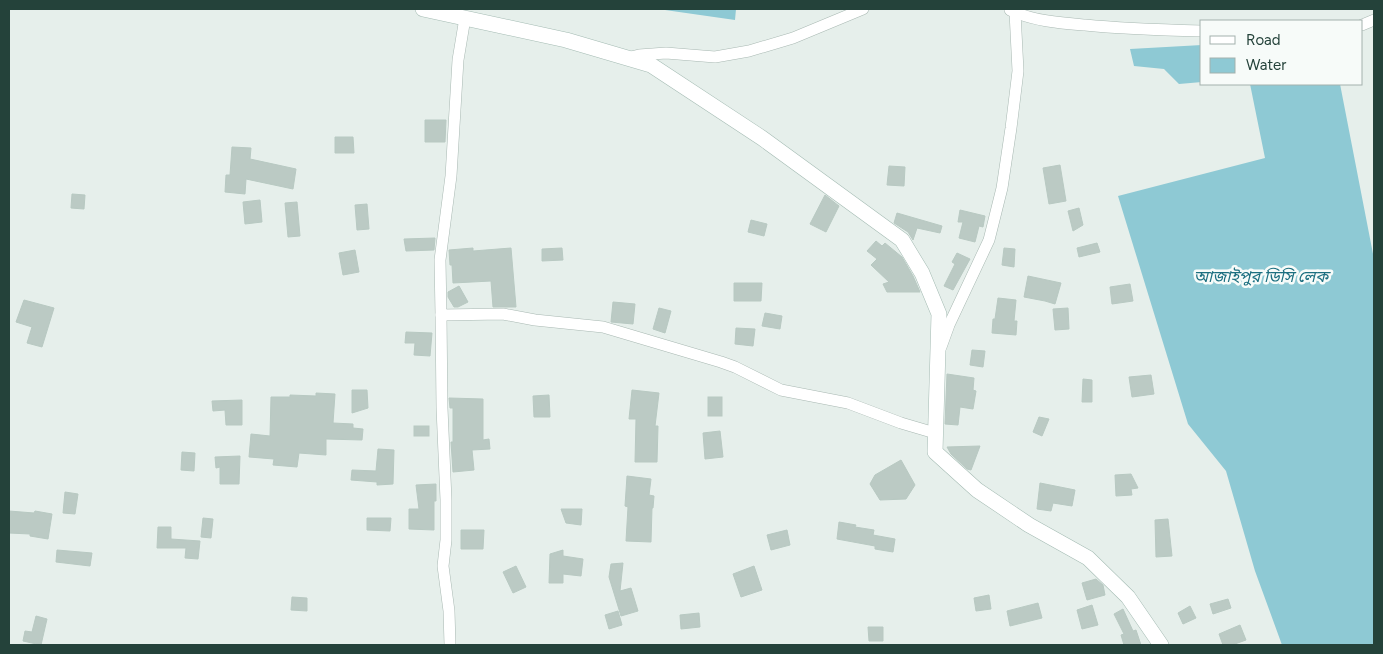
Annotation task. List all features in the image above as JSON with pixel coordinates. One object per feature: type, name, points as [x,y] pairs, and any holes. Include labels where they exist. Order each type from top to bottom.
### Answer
[{"type":"street","points":[[423,9],[566,40],[651,65],[754,132],[902,240],[922,273],[939,314],[935,452],[977,490],[1029,525],[1088,558],[1128,597],[1160,645]]},
{"type":"street","points":[[626,58],[666,53],[715,57],[749,51],[792,38],[863,9]]},
{"type":"street","points":[[937,355],[989,240],[1002,188],[1012,128],[1018,71],[1012,10],[1052,22],[1112,28],[1200,31]]},
{"type":"street","points":[[450,645],[449,611],[443,566],[446,500],[442,408],[440,260],[451,176],[458,60],[465,18]]},
{"type":"street","points":[[441,315],[503,314],[536,320],[602,327],[721,362],[781,390],[848,403],[901,423],[935,433]]},
{"type":"water","points":[[658,9],[736,9],[735,20]]},
{"type":"water","points":[[1200,45],[1200,82],[1179,84],[1164,69],[1134,66],[1130,49]]},
{"type":"water","name":"আজাইপুর ডিসি লেক","points":[[1250,85],[1340,85],[1374,259],[1374,645],[1282,645],[1255,571],[1226,471],[1188,424],[1118,196],[1265,158]]},
{"type":"building","points":[[425,120],[446,120],[445,142],[425,142]]},
{"type":"building","points":[[335,137],[353,137],[354,153],[335,153]]},
{"type":"building","points":[[232,147],[251,148],[250,159],[296,169],[293,189],[246,179],[245,194],[225,192],[226,175],[230,175]]},
{"type":"building","points":[[1060,165],[1066,201],[1049,204],[1043,168]]},
{"type":"building","points":[[889,166],[905,167],[904,186],[887,185]]},
{"type":"building","points":[[72,194],[85,195],[84,209],[71,208]]},
{"type":"building","points":[[825,195],[839,206],[826,232],[810,224]]},
{"type":"building","points":[[260,200],[262,222],[245,224],[243,202]]},
{"type":"building","points":[[297,202],[300,236],[288,237],[285,203]]},
{"type":"building","points":[[367,204],[369,229],[357,230],[355,205]]},
{"type":"building","points":[[1079,208],[1083,225],[1073,231],[1068,211]]},
{"type":"building","points":[[960,210],[985,216],[983,227],[979,226],[975,242],[959,238],[963,222],[958,222]]},
{"type":"building","points":[[897,213],[942,226],[940,233],[917,228],[913,240],[908,232],[894,223]]},
{"type":"building","points":[[751,220],[767,224],[764,236],[748,232]]},
{"type":"building","points":[[435,238],[434,250],[406,251],[404,239]]},
{"type":"building","points":[[876,241],[882,246],[885,243],[902,257],[920,292],[887,292],[883,284],[889,282],[871,265],[877,259],[867,251]]},
{"type":"building","points":[[1097,243],[1100,252],[1079,257],[1077,248]]},
{"type":"building","points":[[473,248],[473,251],[511,248],[516,307],[493,307],[491,281],[453,283],[449,250]]},
{"type":"building","points":[[562,248],[563,260],[542,261],[542,249]]},
{"type":"building","points":[[1004,248],[1015,249],[1014,267],[1002,265]]},
{"type":"building","points":[[355,250],[359,272],[343,275],[339,253]]},
{"type":"building","points":[[957,253],[970,259],[953,290],[944,286],[955,264],[952,262]]},
{"type":"building","points":[[1028,276],[1061,283],[1055,304],[1024,297]]},
{"type":"building","points":[[734,283],[762,283],[761,301],[734,301]]},
{"type":"building","points":[[1130,284],[1133,301],[1112,304],[1110,287]]},
{"type":"building","points":[[459,286],[468,302],[454,307],[448,297],[448,292]]},
{"type":"building","points":[[998,298],[1016,300],[1014,321],[1017,321],[1016,335],[992,333]]},
{"type":"building","points":[[24,300],[54,308],[42,347],[27,343],[32,327],[16,322]]},
{"type":"building","points":[[613,302],[635,304],[633,324],[611,322]]},
{"type":"building","points":[[659,308],[671,311],[665,333],[653,329]]},
{"type":"building","points":[[1068,308],[1069,329],[1055,330],[1053,309]]},
{"type":"building","points":[[765,313],[782,316],[780,329],[762,326]]},
{"type":"building","points":[[736,328],[755,329],[753,346],[735,344]]},
{"type":"building","points":[[406,332],[432,333],[430,356],[414,355],[415,343],[405,343]]},
{"type":"building","points":[[972,350],[985,351],[983,367],[970,365]]},
{"type":"building","points":[[947,374],[974,378],[973,390],[976,391],[973,409],[960,407],[958,425],[945,424]]},
{"type":"building","points":[[1151,375],[1154,394],[1132,397],[1129,377]]},
{"type":"building","points":[[1083,379],[1092,380],[1092,402],[1082,402]]},
{"type":"building","points":[[352,390],[367,390],[368,408],[352,413]]},
{"type":"building","points":[[632,390],[659,393],[655,426],[658,426],[657,462],[635,462],[636,419],[629,419]]},
{"type":"building","points":[[316,393],[335,394],[333,423],[353,424],[353,428],[363,429],[362,440],[326,439],[326,455],[299,453],[297,467],[273,465],[274,459],[249,457],[251,434],[270,436],[271,397],[290,397],[290,395],[316,396]]},
{"type":"building","points":[[549,395],[550,417],[534,417],[533,396]]},
{"type":"building","points":[[708,397],[722,397],[722,416],[708,416]]},
{"type":"building","points":[[449,398],[483,399],[483,440],[489,439],[490,449],[472,450],[474,470],[453,472],[451,442],[453,442],[453,408],[450,408]]},
{"type":"building","points":[[242,400],[242,425],[226,425],[225,410],[213,411],[212,401]]},
{"type":"building","points":[[1039,417],[1049,419],[1042,436],[1033,432]]},
{"type":"building","points":[[414,426],[429,426],[429,436],[414,436]]},
{"type":"building","points":[[720,431],[723,457],[705,459],[703,433]]},
{"type":"building","points":[[980,446],[971,470],[967,469],[951,454],[947,447]]},
{"type":"building","points":[[378,449],[394,450],[393,484],[377,485],[377,482],[351,480],[352,470],[376,471]]},
{"type":"building","points":[[182,452],[195,453],[194,471],[181,470]]},
{"type":"building","points":[[240,456],[239,484],[220,484],[220,467],[216,468],[215,457]]},
{"type":"building","points":[[901,460],[915,485],[906,499],[880,500],[870,484],[875,475]]},
{"type":"building","points":[[1131,474],[1138,488],[1131,489],[1132,495],[1116,496],[1115,475]]},
{"type":"building","points":[[627,476],[651,479],[649,495],[654,496],[651,542],[626,541],[628,507],[625,506]]},
{"type":"building","points":[[1040,483],[1075,490],[1072,506],[1053,503],[1051,511],[1037,509]]},
{"type":"building","points":[[436,484],[434,530],[409,529],[409,509],[419,509],[416,485]]},
{"type":"building","points":[[65,492],[78,494],[75,514],[63,513]]},
{"type":"building","points":[[561,509],[582,509],[581,525],[566,523]]},
{"type":"building","points":[[9,511],[34,513],[35,511],[52,514],[48,539],[30,536],[30,534],[9,533]]},
{"type":"building","points":[[203,518],[213,519],[211,538],[201,537]]},
{"type":"building","points":[[367,518],[391,518],[390,531],[367,530]]},
{"type":"building","points":[[1168,519],[1172,556],[1156,557],[1155,520]]},
{"type":"building","points":[[839,522],[874,530],[873,535],[895,539],[893,552],[875,549],[875,546],[837,539]]},
{"type":"building","points":[[158,527],[171,527],[171,539],[200,541],[198,559],[185,558],[186,548],[157,548]]},
{"type":"building","points":[[461,530],[484,530],[483,549],[461,549]]},
{"type":"building","points":[[787,530],[790,545],[771,550],[767,535]]},
{"type":"building","points":[[57,550],[92,553],[90,566],[56,562]]},
{"type":"building","points":[[563,550],[563,556],[583,559],[581,576],[563,574],[563,583],[549,583],[550,554]]},
{"type":"building","points":[[623,563],[620,591],[631,588],[638,611],[621,616],[609,577],[611,564]]},
{"type":"building","points":[[516,566],[526,587],[513,593],[503,572]]},
{"type":"building","points":[[754,566],[762,590],[741,597],[733,574]]},
{"type":"building","points":[[1096,579],[1103,585],[1105,595],[1087,600],[1082,583]]},
{"type":"building","points":[[989,595],[991,609],[976,611],[974,598]]},
{"type":"building","points":[[292,597],[307,598],[307,611],[291,610]]},
{"type":"building","points":[[1228,599],[1231,608],[1213,614],[1210,604]]},
{"type":"building","points":[[1038,603],[1042,618],[1010,626],[1007,611]]},
{"type":"building","points":[[1092,605],[1098,625],[1082,629],[1077,610]]},
{"type":"building","points":[[1190,606],[1196,618],[1183,624],[1178,613]]},
{"type":"building","points":[[1123,609],[1133,631],[1136,630],[1141,645],[1124,645],[1121,635],[1124,634],[1114,614]]},
{"type":"building","points":[[618,611],[622,625],[609,629],[605,615]]},
{"type":"building","points":[[699,613],[700,627],[681,629],[680,615]]},
{"type":"building","points":[[36,616],[47,619],[41,645],[23,641],[25,631],[32,632]]},
{"type":"building","points":[[1240,625],[1246,640],[1232,645],[1223,645],[1219,634]]},
{"type":"building","points":[[868,627],[883,627],[883,641],[869,641]]}]
